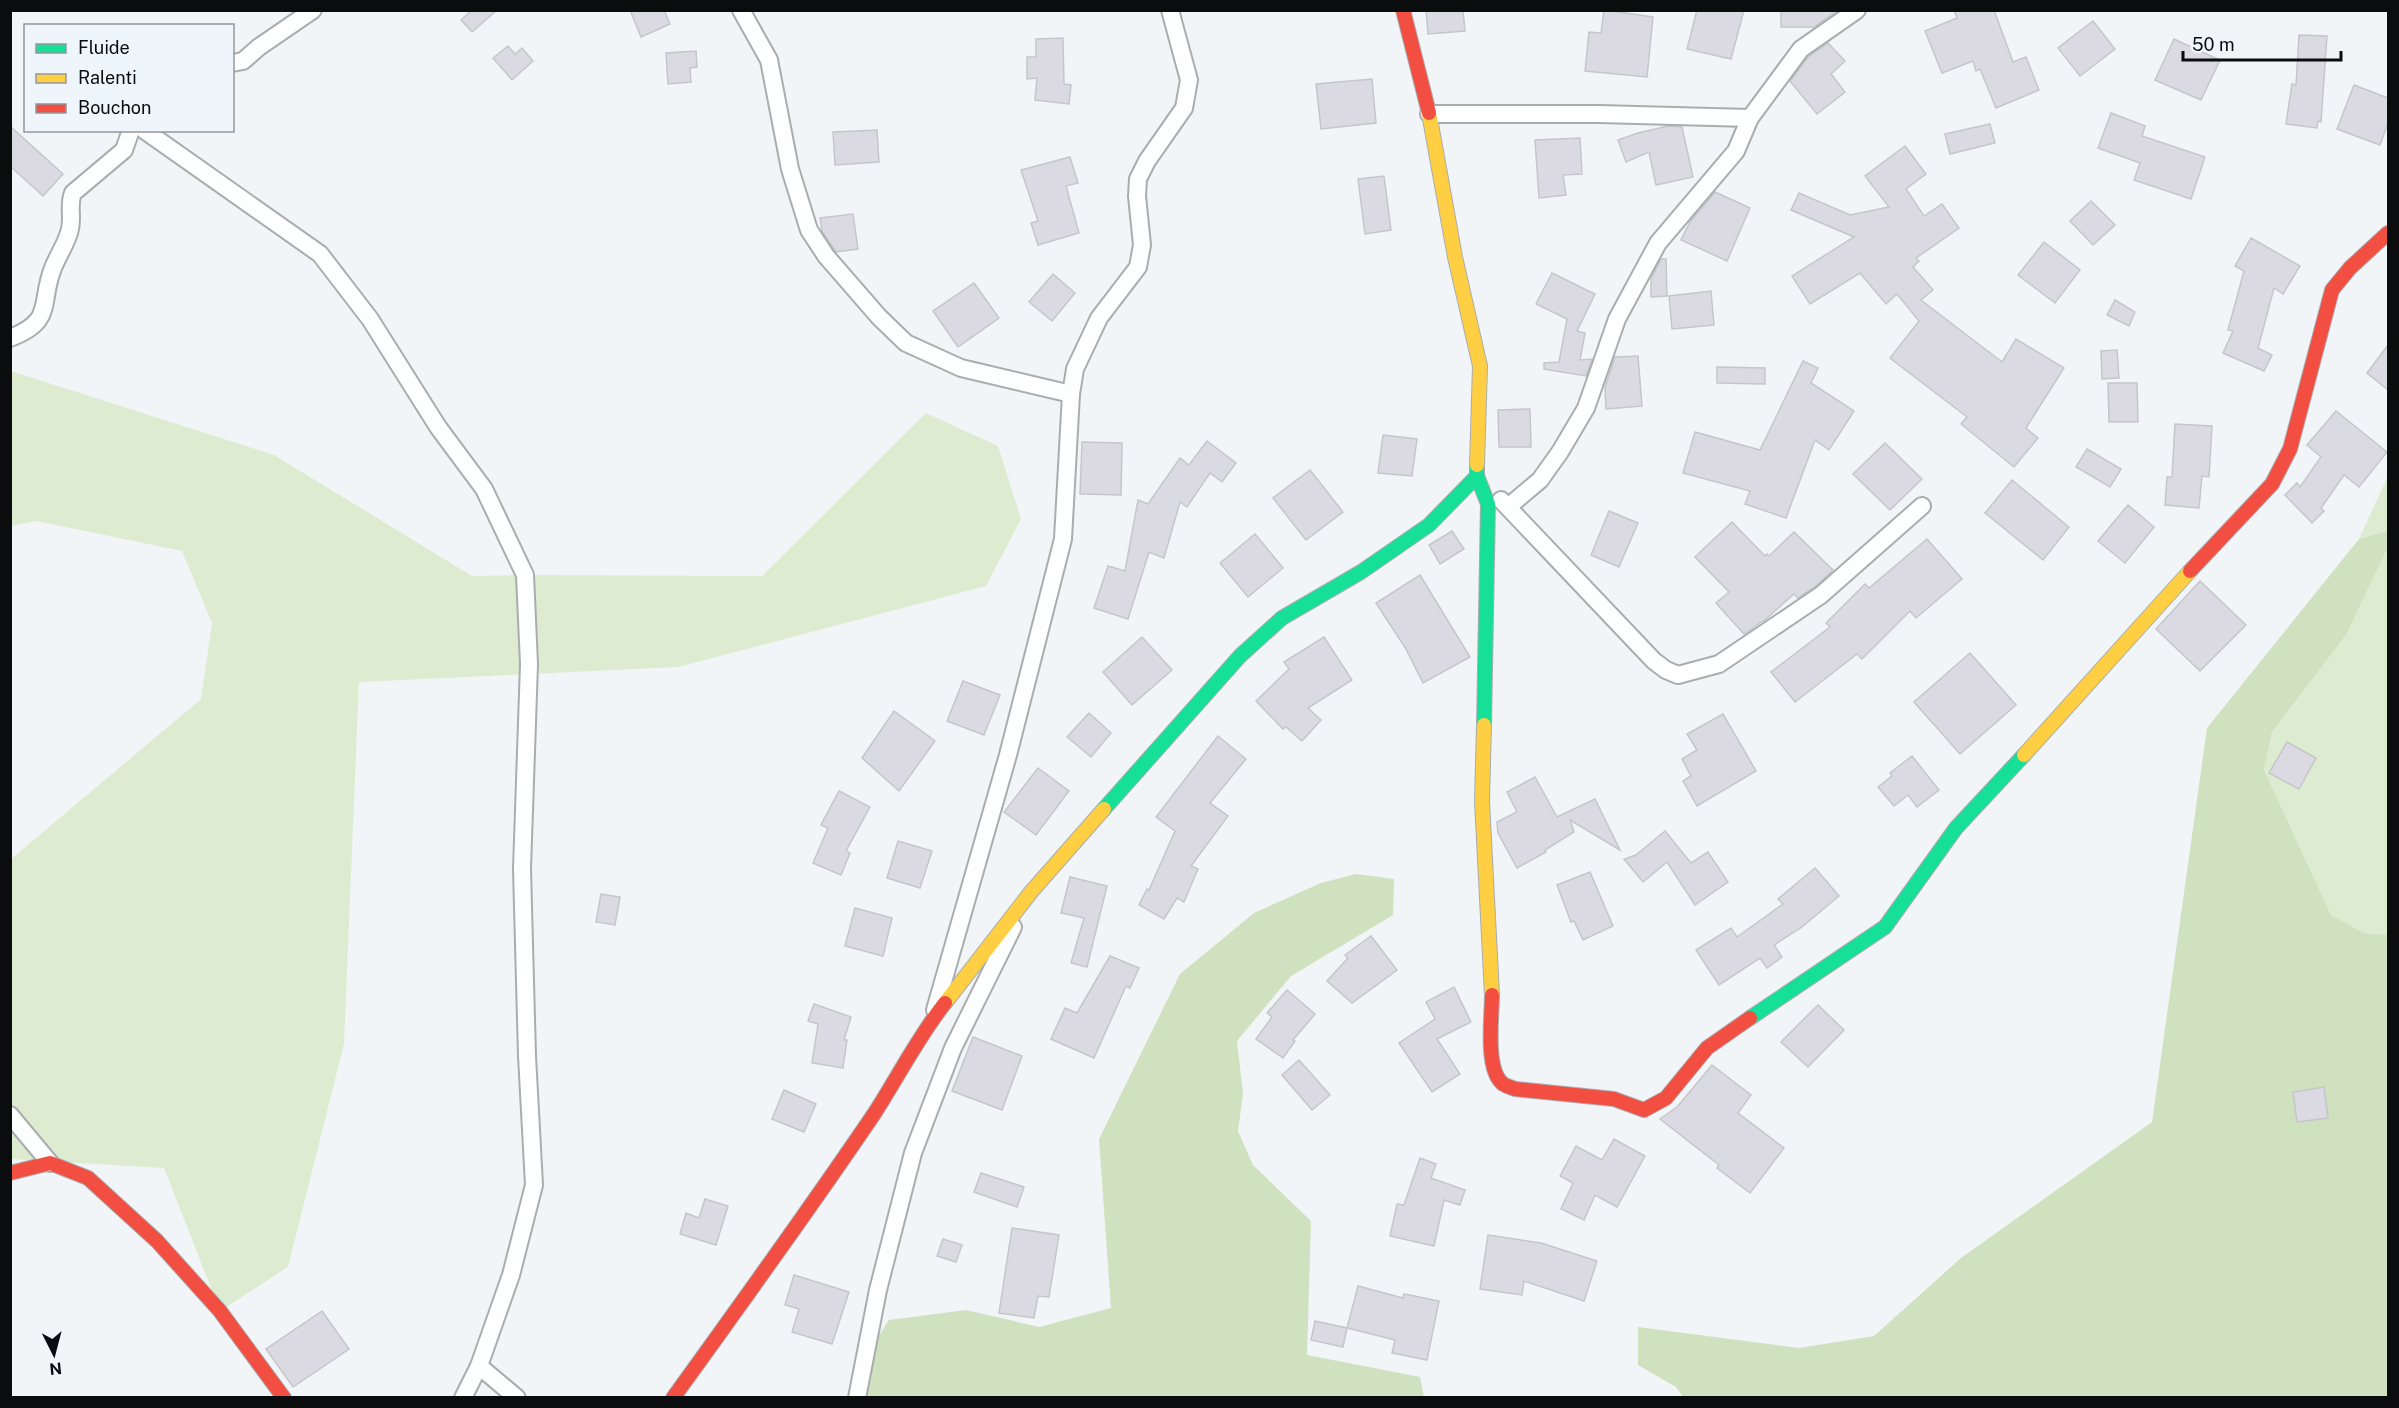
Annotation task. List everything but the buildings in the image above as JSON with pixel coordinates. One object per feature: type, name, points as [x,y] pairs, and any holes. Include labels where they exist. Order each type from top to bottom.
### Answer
[{"type":"main road","points":[[1403,10],[1429,114],[1455,258],[1480,366],[1477,476],[1488,504],[1482,801],[1492,976],[1491,1057],[1495,1073],[1502,1083],[1515,1089],[1614,1099],[1644,1110],[1666,1098],[1707,1048],[1885,927],[1956,828],[2272,483],[2290,448],[2332,290],[2350,268],[2388,233]]},
{"type":"main road","points":[[673,1398],[771,1263],[875,1112],[932,1019],[1031,892],[1240,656],[1282,618],[1361,572],[1429,525],[1477,476]]},
{"type":"main road","points":[[10,1173],[50,1163],[88,1178],[157,1240],[220,1311],[285,1398]]},
{"type":"street","points":[[234,63],[243,62],[259,47],[313,10]]},
{"type":"street","points":[[741,10],[769,60],[790,169],[809,230],[826,256],[879,317],[906,343],[962,368],[1071,394]]},
{"type":"street","points":[[932,1019],[1008,754],[1063,539],[1071,394],[1075,369],[1100,318],[1138,267],[1142,245],[1137,196],[1138,179],[1147,161],[1184,108],[1189,80],[1170,10]]},
{"type":"street","points":[[1508,507],[1540,480],[1586,408],[1617,319],[1658,243],[1736,151],[1750,118],[1802,49],[1857,10]]},
{"type":"street","points":[[1429,114],[1599,114],[1750,118]]},
{"type":"street","points":[[10,338],[29,331],[42,316],[52,270],[71,226],[69,202],[73,193],[124,150],[130,132]]},
{"type":"street","points":[[147,132],[320,254],[370,319],[438,427],[484,489],[525,575],[529,664],[522,868],[527,1056],[534,1185],[511,1275],[479,1366],[463,1398]]},
{"type":"street","points":[[1477,476],[1654,661],[1678,675],[1719,664],[1821,595],[1922,506]]},
{"type":"street","points":[[857,1398],[878,1290],[913,1153],[953,1048],[1031,892]]},
{"type":"street","points":[[10,1115],[50,1163]]},
{"type":"street","points":[[479,1366],[516,1398]]},
{"type":"green space","points":[[11,371],[274,455],[472,576],[762,576],[926,413],[998,446],[1021,519],[986,586],[678,667],[359,682],[344,1044],[288,1267],[220,1311],[164,1168],[10,1159],[11,859],[201,699],[212,623],[182,551],[36,521],[11,526]]},
{"type":"green space","points":[[2388,476],[2388,531],[2359,539]]},
{"type":"green space","points":[[2388,531],[2388,547],[2346,635],[2272,732],[2264,770],[2331,915],[2364,933],[2388,935],[2388,1397],[1683,1397],[1676,1387],[1638,1365],[1638,1327],[1799,1348],[1874,1336],[1961,1258],[2152,1122],[2207,728],[2359,539]]},
{"type":"green space","points":[[2388,547],[2388,935],[2364,933],[2331,915],[2264,770],[2272,732],[2346,635]]},
{"type":"green space","points":[[1356,874],[1394,879],[1393,915],[1291,976],[1237,1041],[1243,1094],[1238,1131],[1253,1165],[1311,1221],[1307,1355],[1420,1377],[1424,1397],[869,1397],[867,1394],[867,1354],[889,1320],[966,1310],[1039,1327],[1111,1308],[1099,1139],[1180,974],[1254,913],[1321,883]]},
{"type":"traffic: fast","points":[[1104,809],[1240,656],[1282,618],[1361,572],[1429,525],[1477,476],[1477,465]]},
{"type":"traffic: fast","points":[[1477,476],[1488,504],[1484,725]]},
{"type":"traffic: fast","points":[[1750,1018],[1885,927],[1956,828],[2024,755]]},
{"type":"traffic: slow","points":[[1429,113],[1455,257],[1480,366],[1477,465]]},
{"type":"traffic: slow","points":[[2024,755],[2190,571]]},
{"type":"traffic: slow","points":[[1484,725],[1482,801],[1492,995]]},
{"type":"traffic: slow","points":[[945,1003],[1031,892],[1104,809]]},
{"type":"traffic: jam","points":[[1403,10],[1429,113]]},
{"type":"traffic: jam","points":[[2190,571],[2272,484],[2290,449],[2332,290],[2350,268],[2388,233]]},
{"type":"traffic: jam","points":[[1492,995],[1491,1054],[1493,1066],[1503,1084],[1515,1089],[1614,1099],[1644,1110],[1666,1098],[1707,1048],[1750,1018]]},
{"type":"traffic: jam","points":[[673,1398],[775,1257],[874,1114],[926,1029],[945,1003]]},
{"type":"traffic: jam","points":[[10,1173],[50,1163],[88,1178],[157,1241],[220,1311],[284,1398]]}]
